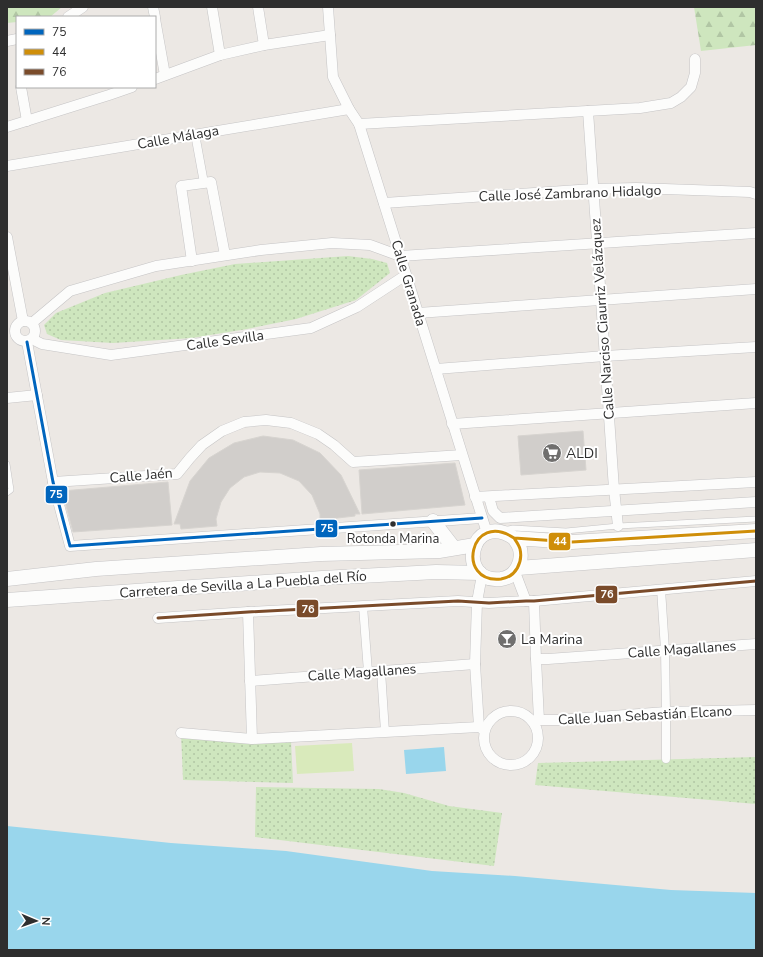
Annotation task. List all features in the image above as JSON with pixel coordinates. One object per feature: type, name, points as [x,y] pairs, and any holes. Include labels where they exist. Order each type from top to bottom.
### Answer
[{"type":"main road","points":[[433,522],[454,548]]},
{"type":"main road","points":[[492,531],[501,531],[514,538],[520,546],[520,563],[516,570],[506,578],[494,580],[481,574],[473,560],[473,553],[475,545],[480,538],[492,531]]},
{"type":"main road","points":[[514,538],[572,542],[756,531]]},
{"type":"main road","name":"Carretera de Sevilla a La Puebla del Río","points":[[7,579],[96,569],[321,554],[439,551],[475,545]]},
{"type":"main road","points":[[516,570],[756,550]]},
{"type":"main road","name":"Carretera de Sevilla a La Puebla del Río","points":[[7,600],[322,578],[436,572],[481,574]]},
{"type":"street","points":[[70,16],[83,7]]},
{"type":"street","points":[[212,7],[220,55]]},
{"type":"street","points":[[258,7],[264,45]]},
{"type":"street","name":"Calle Granada","points":[[328,7],[334,77],[349,109],[359,124],[487,533]]},
{"type":"street","points":[[156,30],[160,77],[220,55],[264,45],[330,34]]},
{"type":"street","points":[[359,124],[640,108],[671,104],[691,87],[695,73],[695,59]]},
{"type":"street","points":[[21,88],[27,121]]},
{"type":"street","points":[[7,127],[108,91],[126,88]]},
{"type":"street","name":"Calle Málaga","points":[[7,166],[349,109]]},
{"type":"street","name":"Calle Narciso Ciaurriz Velázquez","points":[[588,111],[608,413],[618,526]]},
{"type":"street","points":[[195,134],[204,183]]},
{"type":"street","points":[[192,261],[180,186],[211,182],[225,256]]},
{"type":"street","name":"Calle José Zambrano Hidalgo","points":[[384,203],[593,189],[636,188],[750,192],[756,194]]},
{"type":"street","points":[[30,341],[22,341],[11,334],[18,323],[27,322],[70,291],[156,266],[261,250],[332,243],[370,245],[400,256],[756,233]]},
{"type":"street","points":[[7,238],[27,322],[36,328],[36,334],[30,341],[37,395],[53,482],[70,546],[482,518]]},
{"type":"street","name":"Calle Sevilla","points":[[30,341],[111,355],[311,328],[357,307],[406,275]]},
{"type":"street","points":[[418,313],[756,289]]},
{"type":"street","points":[[436,369],[605,356],[756,347]]},
{"type":"street","points":[[7,398],[37,395]]},
{"type":"street","points":[[452,424],[756,403]]},
{"type":"street","name":"Calle Jaén","points":[[53,482],[177,474],[202,446],[222,431],[244,422],[266,420],[291,423],[318,434],[334,445],[353,462],[462,456]]},
{"type":"street","points":[[475,497],[756,482]]},
{"type":"street","points":[[489,497],[493,511],[500,518],[756,502]]},
{"type":"street","points":[[481,574],[477,602],[475,664],[483,739],[489,755],[496,761],[503,764],[512,765],[520,764],[528,760],[537,747],[538,739],[536,659],[530,601],[516,570]]},
{"type":"street","points":[[158,618],[458,601],[489,603],[530,601],[756,581]]},
{"type":"street","points":[[661,590],[665,650],[666,759]]},
{"type":"street","points":[[363,606],[368,672]]},
{"type":"street","points":[[248,612],[252,739]]},
{"type":"street","name":"Calle Magallanes","points":[[536,659],[756,644]]},
{"type":"street","name":"Calle Magallanes","points":[[250,681],[475,664]]},
{"type":"street","points":[[382,671],[385,732]]},
{"type":"street","points":[[181,733],[252,739],[482,728],[494,715],[503,711],[512,710],[520,712],[537,722]]},
{"type":"street","name":"Calle Juan Sebastián Elcano","points":[[537,722],[666,712],[756,710]]},
{"type":"lane","points":[[7,464],[11,490],[7,493]]},
{"type":"lane","points":[[501,531],[512,528],[566,531],[618,526],[756,519]]},
{"type":"lane","points":[[54,568],[96,569]]},
{"type":"green space","points":[[7,7],[62,7],[51,16],[16,16],[16,22],[7,23]]},
{"type":"green space","points":[[694,7],[756,7],[756,45],[701,51]]},
{"type":"green space","points":[[348,256],[372,259],[387,263],[390,273],[356,300],[296,319],[192,338],[113,343],[61,340],[47,334],[44,325],[56,313],[105,293],[181,275],[235,264]]},
{"type":"green space","points":[[181,733],[291,741],[293,783],[183,780]]},
{"type":"green space","points":[[352,743],[354,771],[297,774],[295,746]]},
{"type":"green space","points":[[756,757],[756,804],[535,785],[538,763]]},
{"type":"green space","points":[[256,787],[379,789],[404,793],[449,806],[502,813],[494,866],[255,837]]},
{"type":"water","points":[[444,747],[446,771],[406,774],[404,750]]},
{"type":"water","points":[[7,826],[171,843],[286,851],[432,871],[515,876],[671,890],[756,893],[756,950],[7,950]]},
{"type":"building","name":"ALDI","points":[[583,431],[586,470],[521,475],[518,436]]},
{"type":"building","points":[[263,436],[293,440],[320,453],[341,475],[360,514],[355,514],[355,516],[320,520],[320,514],[312,495],[299,481],[280,473],[260,472],[244,477],[230,488],[221,502],[216,519],[217,526],[181,529],[180,524],[174,524],[190,481],[209,458],[234,443]]},
{"type":"building","points":[[455,463],[465,505],[362,514],[359,470]]},
{"type":"building","points":[[168,482],[172,525],[73,532],[62,491]]},
{"type":"transit line","name":"75","points":[[27,342],[53,482],[70,546],[482,518]]},
{"type":"transit line","name":"44","points":[[514,538],[519,546],[521,554],[519,564],[511,575],[501,579],[487,577],[477,571],[473,561],[474,550],[478,540],[487,533],[499,532],[514,538],[572,542],[756,531]]},
{"type":"transit line","name":"76","points":[[158,618],[458,601],[489,603],[534,601],[756,581]]},
{"type":"place","name":"ALDI","points":[[552,453]]},
{"type":"place","name":"Rotonda Marina","points":[[393,524]]},
{"type":"place","name":"La Marina","points":[[507,639]]}]
